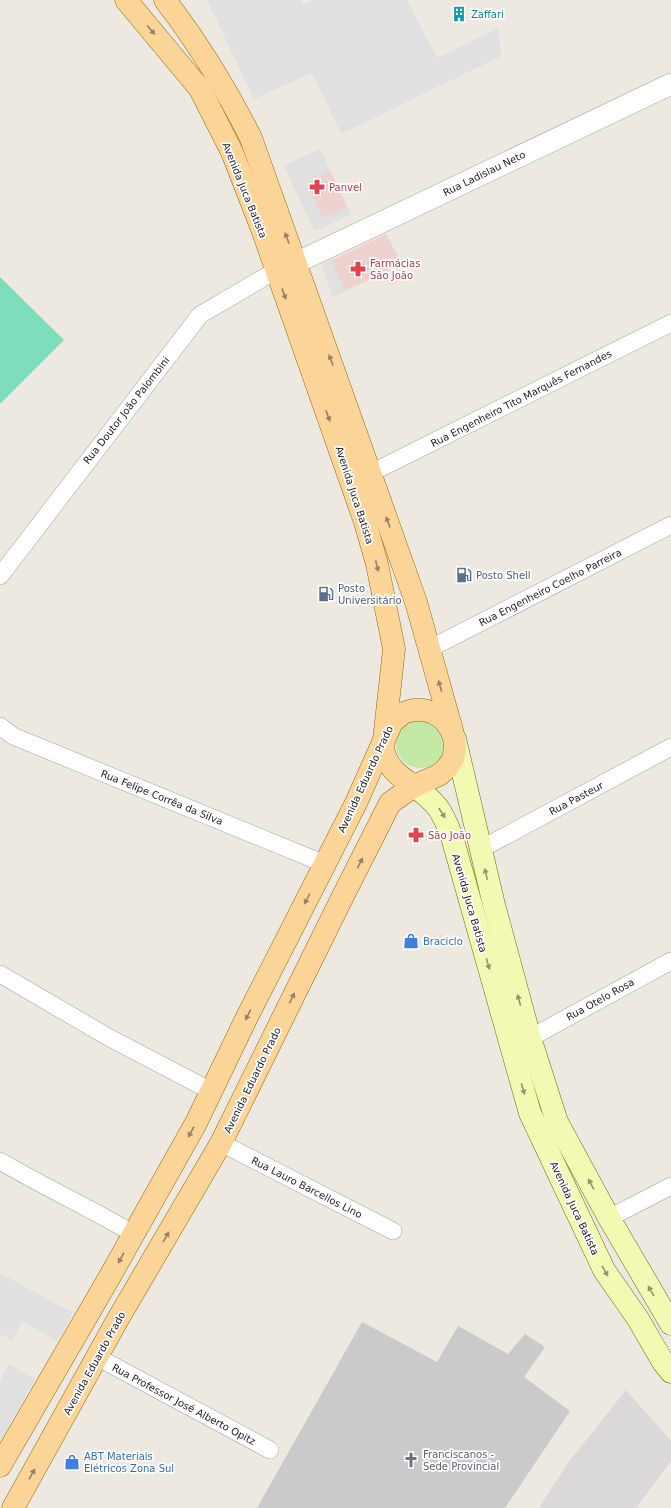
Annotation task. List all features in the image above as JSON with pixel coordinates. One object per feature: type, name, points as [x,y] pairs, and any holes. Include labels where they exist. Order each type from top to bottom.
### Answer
[{"type":"main road","name":"Avenida Juca Batista","points":[[126,0],[200,89],[232,152],[262,229],[275,271],[365,522],[376,564],[394,649],[383,749],[385,759],[391,768],[434,801],[445,818],[452,837],[530,1113],[604,1270],[638,1319],[663,1362],[671,1372]]},
{"type":"main road","points":[[165,0],[181,21],[233,101],[251,138],[371,473],[416,602],[454,737],[494,905],[530,1038],[557,1122],[609,1218],[671,1324]]},
{"type":"main road","name":"Avenida Eduardo Prado","points":[[0,1466],[109,1278],[196,1123],[246,1020],[356,803],[392,722],[403,713],[413,710],[424,710],[434,713],[444,719],[454,737],[455,748],[453,759],[447,768],[439,775],[414,786],[390,803],[221,1143],[118,1319],[13,1508]]},
{"type":"main road","points":[[109,1278],[122,1294],[124,1300],[118,1319]]},
{"type":"street","name":"Rua Ladislau Neto","points":[[296,263],[671,84]]},
{"type":"street","name":"Rua Doutor João Palombini","points":[[0,576],[200,314],[275,271]]},
{"type":"street","name":"Rua Engenheiro Tito Marquês Fernandes","points":[[371,473],[671,323]]},
{"type":"street","name":"Rua Engenheiro Coelho Parreira","points":[[429,648],[671,525]]},
{"type":"street","name":"Rua Felipe Corrêa da Silva","points":[[0,726],[13,736],[325,864]]},
{"type":"street","name":"Rua Pasteur","points":[[480,849],[671,747]]},
{"type":"street","name":"Rua Otelo Rosa","points":[[530,1038],[671,960]]},
{"type":"street","points":[[0,974],[108,1037],[211,1091]]},
{"type":"street","name":"Rua Lauro Barcellos Lino","points":[[221,1143],[393,1231]]},
{"type":"street","points":[[0,1161],[37,1183],[114,1222],[134,1234]]},
{"type":"street","points":[[609,1218],[671,1186]]},
{"type":"street","name":"Rua Professor José Alberto Opitz","points":[[97,1357],[270,1450]]},
{"type":"shaded area","points":[[207,0],[300,0],[303,5],[313,0],[407,0],[437,58],[498,28],[501,56],[341,134],[312,73],[254,99]]},
{"type":"shaded area","name":"Panvel","points":[[320,149],[351,214],[315,231],[284,166]]},
{"type":"shaded area","name":"Panvel","points":[[320,149],[331,171],[306,183],[323,218],[348,207],[351,214],[315,231],[284,166]]},
{"type":"shaded area","name":"Farmácias São João","points":[[386,234],[402,264],[333,297],[322,265]]},
{"type":"shaded area","points":[[331,260],[346,291],[333,297],[322,265]]},
{"type":"shaded area","points":[[0,1273],[73,1313],[57,1341],[22,1321],[12,1340],[0,1334]]},
{"type":"shaded area","name":"Franciscanos - Sede Provincial","points":[[362,1322],[437,1362],[458,1326],[508,1354],[525,1334],[545,1347],[524,1377],[570,1411],[505,1508],[257,1508]]},
{"type":"shaded area","points":[[9,1364],[35,1379],[0,1442],[0,1381]]},
{"type":"shaded area","points":[[626,1390],[671,1441],[671,1461],[636,1508],[539,1508],[568,1463]]},
{"type":"green space","points":[[0,277],[64,340],[0,404]]},
{"type":"green space","points":[[415,720],[425,720],[434,724],[440,730],[443,735],[443,753],[434,764],[425,768],[415,768],[406,764],[400,758],[396,749],[396,739],[400,730],[406,724]]},
{"type":"place","name":"Zaffari","points":[[459,14]]},
{"type":"place","name":"Panvel","points":[[317,187]]},
{"type":"place","name":"Farmácias São João","points":[[358,269]]},
{"type":"place","name":"Posto Shell","points":[[464,575]]},
{"type":"place","name":"Posto Universitário","points":[[326,594]]},
{"type":"place","name":"São João","points":[[416,835]]},
{"type":"place","name":"Braciclo","points":[[411,941]]},
{"type":"place","name":"Franciscanos - Sede Provincial","points":[[411,1460]]},
{"type":"place","name":"ABT Materiais Elétricos Zona Sul","points":[[72,1462]]}]
